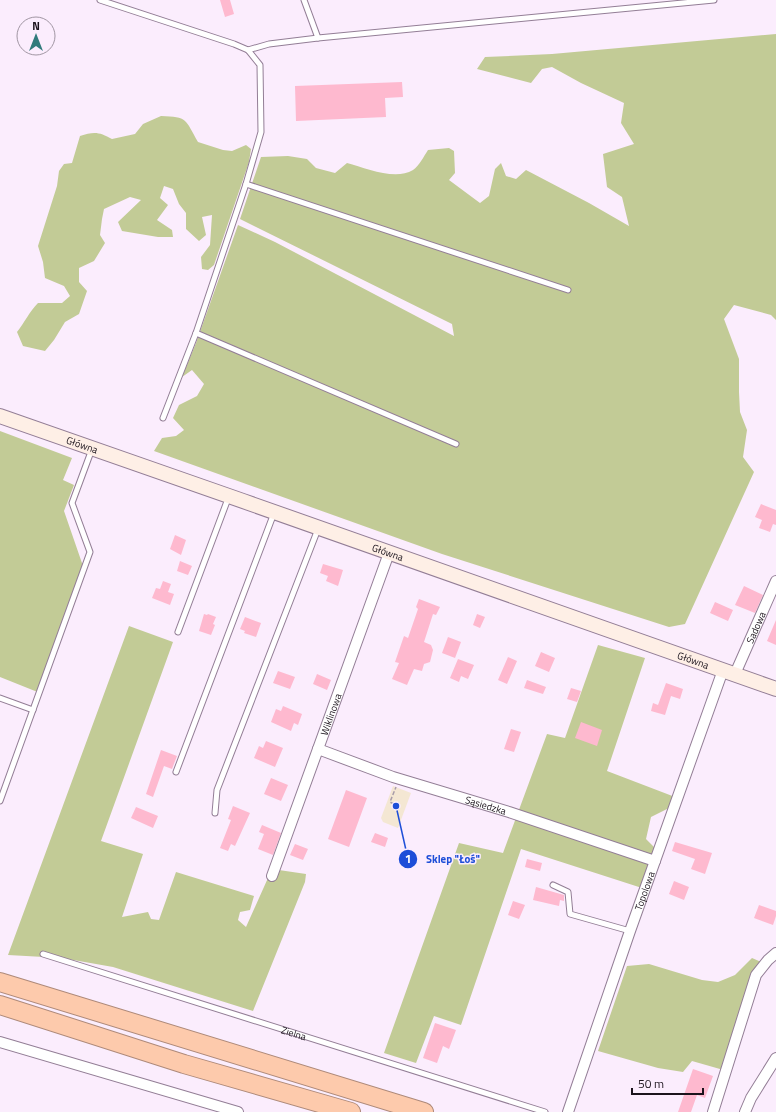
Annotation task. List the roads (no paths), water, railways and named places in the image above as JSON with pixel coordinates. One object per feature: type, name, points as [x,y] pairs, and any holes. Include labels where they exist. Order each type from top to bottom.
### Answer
[{"type":"highway","points":[[0,982],[424,1112]]},
{"type":"highway","points":[[0,1004],[184,1064],[350,1112]]},
{"type":"main road","name":"Główna","points":[[0,416],[776,688]]},
{"type":"street","name":"Wiklinowa","points":[[272,876],[389,553]]},
{"type":"street","name":"Sadowa","points":[[729,672],[776,581]]},
{"type":"street","name":"Topolowa","points":[[568,1112],[654,861],[729,672]]},
{"type":"street","name":"Sąsiedzka","points":[[318,749],[393,777],[509,812],[654,861]]},
{"type":"street","points":[[713,1112],[756,974],[776,953]]},
{"type":"street","points":[[0,1042],[238,1112]]},
{"type":"street","points":[[745,1112],[751,1098],[776,1058]]},
{"type":"lane","points":[[100,0],[234,44],[248,50],[260,66],[261,132],[246,184],[196,332],[163,418]]},
{"type":"lane","points":[[304,0],[318,38]]},
{"type":"lane","points":[[248,50],[269,44],[318,38],[714,0]]},
{"type":"lane","points":[[246,184],[568,290]]},
{"type":"lane","points":[[196,332],[456,444]]},
{"type":"lane","points":[[0,801],[90,552],[72,503],[92,448]]},
{"type":"lane","points":[[178,632],[230,496]]},
{"type":"lane","points":[[176,772],[275,512]]},
{"type":"lane","points":[[215,813],[217,790],[319,528]]},
{"type":"lane","points":[[0,698],[33,710]]},
{"type":"lane","points":[[553,885],[568,892],[570,914],[630,931]]},
{"type":"lane","name":"Zielna","points":[[43,954],[544,1112]]},
{"type":"place","name":"Sklep \"Łoś\"","points":[[396,806]]}]
